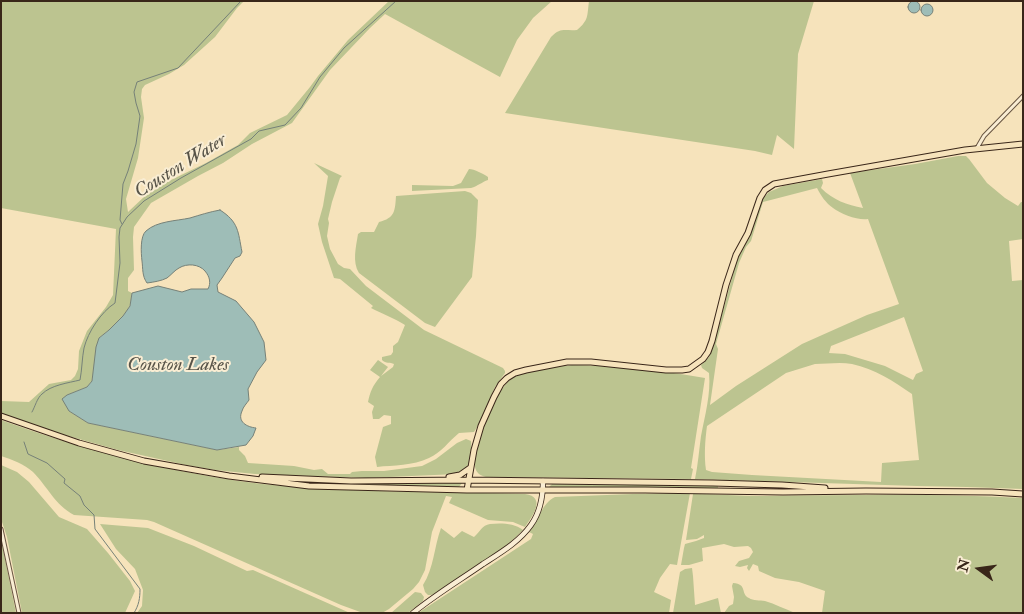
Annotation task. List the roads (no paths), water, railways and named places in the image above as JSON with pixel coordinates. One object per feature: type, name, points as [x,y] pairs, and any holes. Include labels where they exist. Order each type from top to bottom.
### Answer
[{"type":"main road","points":[[467,490],[477,438],[501,384],[515,374],[567,362],[591,362],[682,370],[689,369],[703,359],[708,352],[712,340],[736,255],[748,233],[760,198],[765,190],[774,184],[977,149],[1023,144]]},
{"type":"main road","points":[[1,416],[79,443],[144,461],[228,476],[310,486],[467,490],[866,491],[1023,494]]},
{"type":"main road","points":[[399,480],[404,478],[454,477],[464,474],[470,468]]},
{"type":"main road","points":[[228,476],[351,481],[468,480],[763,485],[866,491]]},
{"type":"main road","points":[[413,613],[516,541],[531,525],[538,511],[543,498],[543,481]]},
{"type":"street","points":[[977,149],[984,136],[1023,96]]},
{"type":"street","points":[[1,529],[19,613]]},
{"type":"water","points":[[914,1],[920,7],[914,13],[908,7]]},
{"type":"water","points":[[927,4],[933,10],[927,16],[921,10]]},
{"type":"water","name":"Couston Lakes","points":[[220,210],[231,219],[237,228],[242,252],[240,256],[235,258],[217,285],[218,292],[236,301],[254,322],[264,342],[266,360],[248,389],[249,400],[243,408],[241,415],[244,423],[256,428],[253,436],[246,445],[217,450],[88,423],[69,411],[62,399],[87,387],[92,381],[96,347],[99,338],[123,316],[130,306],[132,293],[158,286],[182,292],[191,289],[208,289],[210,280],[207,273],[200,267],[193,265],[182,266],[165,279],[147,283],[143,275],[141,254],[144,233],[161,223]]},
{"type":"waterway","points":[[122,224],[120,220],[123,184],[136,144],[140,116],[134,92],[137,82],[178,68],[241,1]]},
{"type":"waterway","name":"Couston Water","points":[[32,412],[39,398],[50,388],[80,380],[84,348],[89,335],[100,317],[115,303],[120,263],[120,228],[127,217],[144,201],[251,139],[259,131],[285,125],[301,108],[320,77],[344,48],[396,1]]},
{"type":"waterway","name":"Couston Water","points":[[24,442],[28,454],[47,463],[65,479],[64,483],[80,496],[84,505],[94,515],[95,529],[140,589],[139,601],[134,613]]}]
